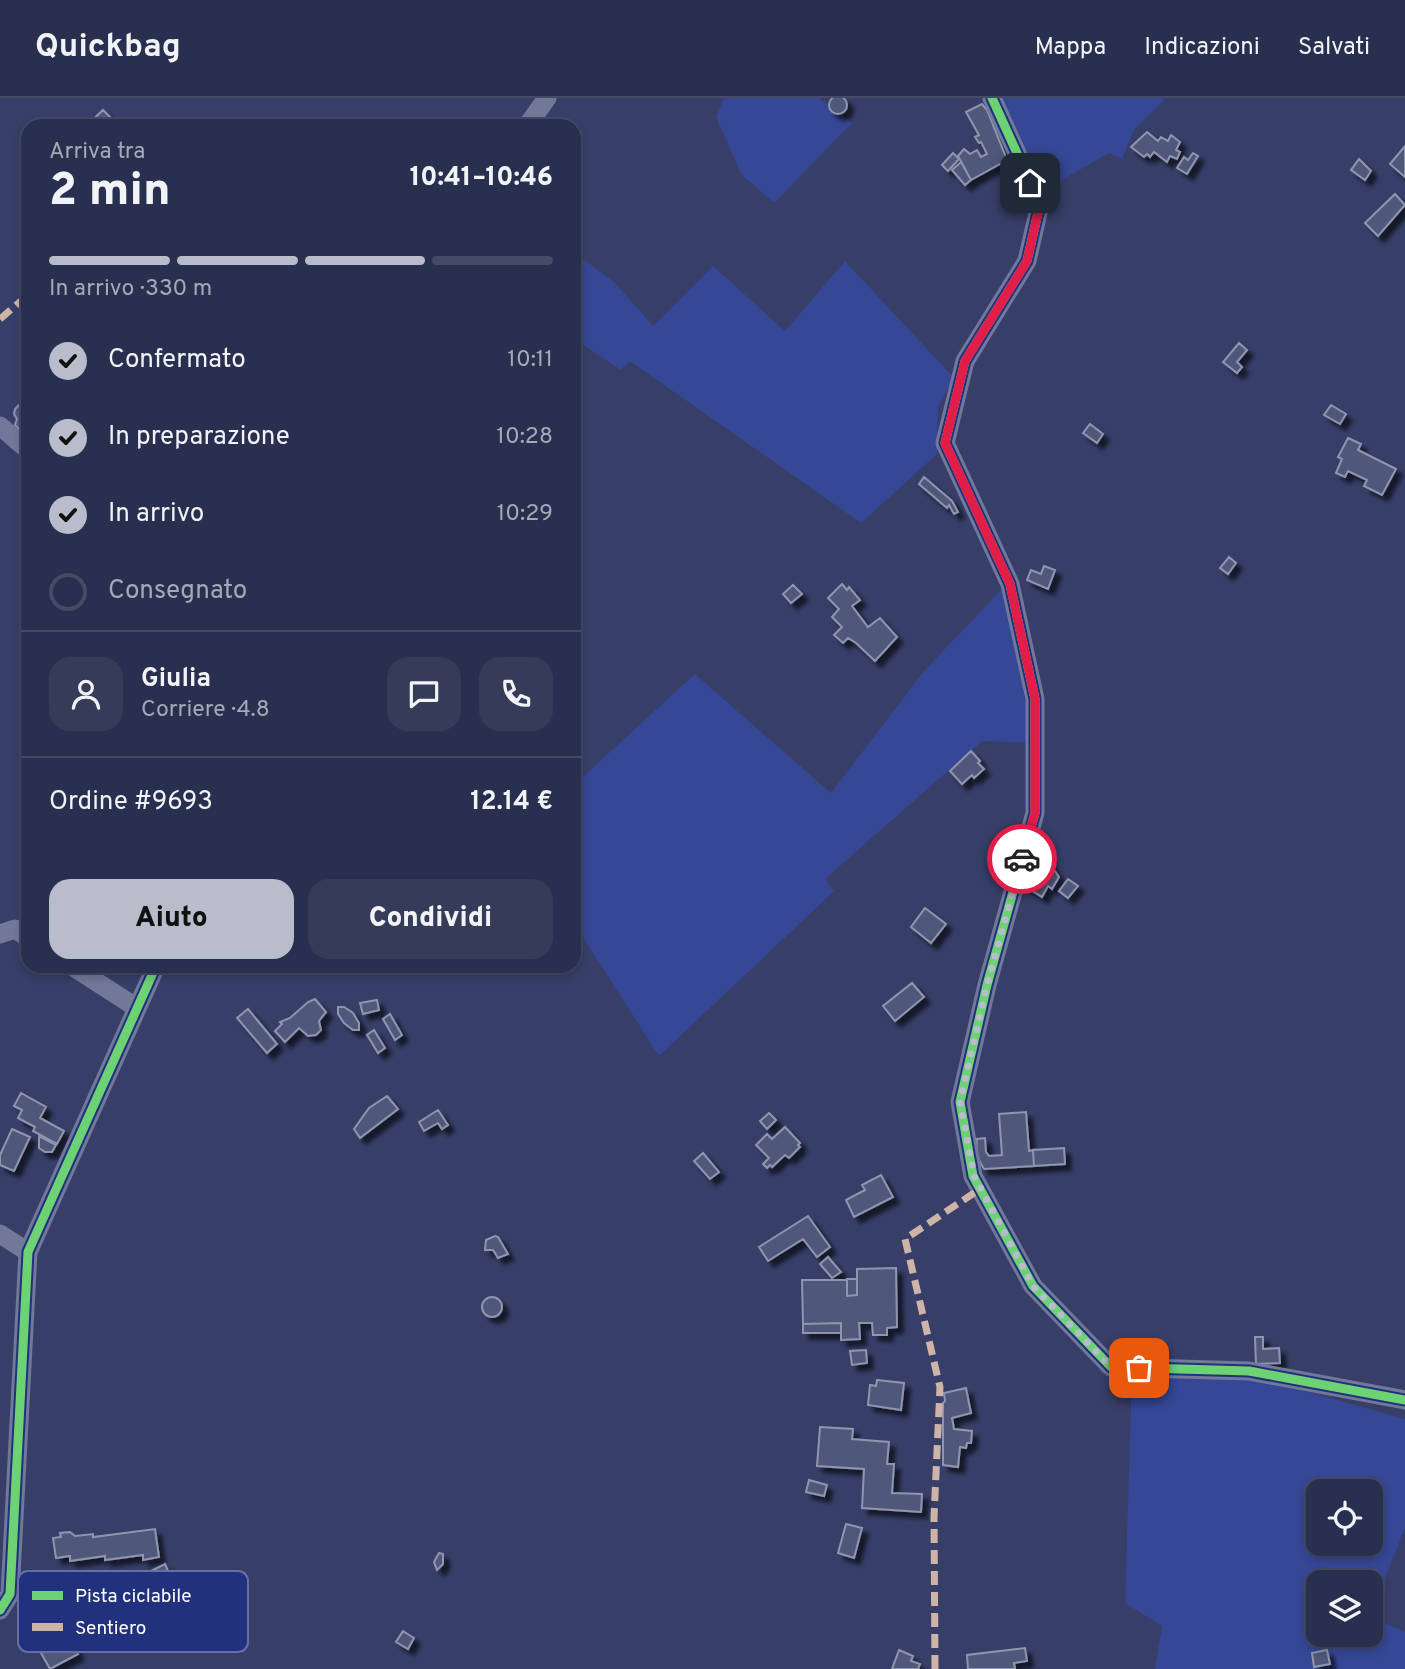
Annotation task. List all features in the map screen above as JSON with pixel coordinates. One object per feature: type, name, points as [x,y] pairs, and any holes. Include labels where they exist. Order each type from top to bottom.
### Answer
[{"type":"street","points":[[532,119],[547,98]]},
{"type":"street","points":[[992,98],[1040,204],[1027,261],[965,361],[945,443],[1010,584],[1035,699],[1035,813],[987,985],[960,1102],[974,1176],[1033,1286],[1111,1367],[1249,1371],[1405,1400]]},
{"type":"street","points":[[0,426],[21,444]]},
{"type":"street","points":[[0,934],[15,929],[21,933]]},
{"type":"street","points":[[83,973],[137,1008]]},
{"type":"street","points":[[0,1609],[10,1594],[28,1252],[153,973]]},
{"type":"street","points":[[0,1234],[28,1252]]},
{"type":"shaded area","points":[[724,98],[819,98],[852,123],[774,203],[741,174],[716,117]]},
{"type":"shaded area","points":[[1000,98],[1164,100],[1134,130],[1122,159],[1109,153],[1037,194]]},
{"type":"shaded area","points":[[581,257],[615,283],[653,326],[713,266],[785,331],[845,261],[954,378],[938,407],[937,454],[861,523],[630,361],[621,370],[581,344]]},
{"type":"shaded area","points":[[1004,587],[1033,743],[982,741],[825,879],[834,891],[659,1056],[581,934],[581,779],[695,674],[831,793],[924,671]]},
{"type":"shaded area","points":[[1132,1373],[1272,1382],[1405,1419],[1405,1528],[1383,1583],[1383,1570],[1306,1570],[1306,1647],[1383,1647],[1383,1623],[1405,1632],[1405,1669],[1155,1669],[1162,1626],[1125,1603]]},
{"type":"building","points":[[834,96],[842,96],[847,105],[845,112],[834,114],[829,109],[829,101]]},
{"type":"building","points":[[982,104],[987,110],[1007,160],[971,180],[958,156],[964,149],[970,154],[977,150],[981,157],[987,154],[975,137],[979,135],[966,112]]},
{"type":"building","points":[[103,110],[111,118],[110,119],[93,119]]},
{"type":"building","points":[[1147,132],[1158,141],[1161,137],[1168,141],[1171,135],[1180,142],[1176,150],[1180,152],[1177,159],[1170,156],[1167,162],[1154,152],[1150,157],[1147,154],[1144,157],[1131,147]]},
{"type":"building","points":[[1405,146],[1405,177],[1390,164]]},
{"type":"building","points":[[953,153],[959,159],[948,171],[942,165]]},
{"type":"building","points":[[1193,153],[1198,156],[1187,174],[1177,168],[1184,157],[1188,160]]},
{"type":"building","points":[[1359,159],[1371,171],[1365,180],[1351,170]]},
{"type":"building","points":[[961,162],[971,180],[965,185],[952,170]]},
{"type":"building","points":[[1395,194],[1405,205],[1378,236],[1365,223]]},
{"type":"building","points":[[1239,343],[1247,350],[1237,362],[1242,367],[1237,373],[1223,362]]},
{"type":"building","points":[[21,403],[21,431],[15,425],[15,409]]},
{"type":"building","points":[[1331,405],[1346,414],[1340,424],[1324,415]]},
{"type":"building","points":[[1090,424],[1103,434],[1097,443],[1083,433]]},
{"type":"building","points":[[1348,438],[1361,444],[1358,450],[1396,469],[1382,495],[1364,486],[1367,480],[1348,471],[1345,477],[1336,473],[1342,459],[1338,457]]},
{"type":"building","points":[[924,477],[952,501],[958,512],[954,514],[949,505],[947,508],[919,484]]},
{"type":"building","points":[[1229,557],[1236,563],[1228,574],[1220,568]]},
{"type":"building","points":[[1044,566],[1055,570],[1048,589],[1027,580],[1031,570],[1041,574]]},
{"type":"building","points":[[842,584],[847,590],[849,587],[860,600],[852,606],[868,627],[880,618],[897,637],[875,661],[856,643],[848,638],[843,643],[834,635],[842,627],[832,617],[839,609],[828,598]]},
{"type":"building","points":[[793,585],[802,594],[791,603],[783,594]]},
{"type":"building","points":[[971,751],[984,769],[962,784],[950,771]]},
{"type":"building","points":[[1033,852],[1045,857],[1059,877],[1052,889],[1048,886],[1042,897],[1026,887],[1032,872],[1026,869]]},
{"type":"building","points":[[1068,879],[1078,886],[1068,898],[1059,891]]},
{"type":"building","points":[[925,908],[946,924],[931,943],[911,927]]},
{"type":"building","points":[[912,983],[924,997],[895,1021],[883,1006]]},
{"type":"building","points":[[315,999],[326,1012],[319,1021],[321,1030],[316,1035],[308,1036],[299,1028],[285,1042],[275,1031],[282,1024],[280,1022],[290,1018]]},
{"type":"building","points":[[377,1000],[379,1010],[363,1014],[360,1003]]},
{"type":"building","points":[[338,1007],[344,1007],[353,1013],[359,1023],[359,1030],[353,1030],[344,1023],[338,1014]]},
{"type":"building","points":[[248,1009],[277,1044],[267,1053],[237,1018]]},
{"type":"building","points":[[390,1014],[402,1035],[395,1040],[383,1019]]},
{"type":"building","points":[[374,1030],[385,1048],[378,1053],[367,1035]]},
{"type":"building","points":[[21,1093],[46,1107],[40,1118],[64,1131],[57,1144],[33,1131],[35,1127],[18,1118],[22,1110],[14,1106]]},
{"type":"building","points":[[387,1096],[398,1109],[360,1138],[354,1129],[369,1108]]},
{"type":"building","points":[[438,1110],[448,1125],[442,1129],[438,1123],[424,1131],[419,1122]]},
{"type":"building","points":[[1026,1112],[1029,1151],[1033,1150],[1034,1166],[984,1169],[976,1155],[977,1139],[985,1138],[989,1156],[1002,1155],[999,1114]]},
{"type":"building","points":[[769,1113],[776,1120],[767,1129],[760,1121]]},
{"type":"building","points":[[785,1127],[800,1143],[800,1147],[789,1158],[785,1155],[772,1167],[770,1165],[767,1168],[763,1164],[769,1158],[756,1145],[767,1134],[772,1139]]},
{"type":"building","points":[[12,1129],[30,1137],[14,1171],[0,1165],[0,1155]]},
{"type":"building","points":[[39,1136],[56,1145],[52,1152],[39,1148]]},
{"type":"building","points":[[1064,1148],[1065,1164],[1034,1166],[1033,1150]]},
{"type":"building","points":[[703,1153],[719,1172],[710,1179],[694,1161]]},
{"type":"building","points":[[881,1175],[893,1197],[854,1217],[846,1200],[865,1190],[862,1185]]},
{"type":"building","points":[[808,1216],[830,1247],[817,1257],[803,1239],[768,1261],[759,1247]]},
{"type":"building","points":[[495,1236],[508,1254],[498,1258],[493,1250],[485,1250],[486,1240]]},
{"type":"building","points":[[828,1257],[841,1272],[832,1278],[820,1264]]},
{"type":"building","points":[[896,1268],[897,1327],[887,1328],[887,1335],[873,1335],[872,1323],[859,1323],[860,1339],[841,1340],[841,1323],[803,1324],[802,1280],[847,1280],[847,1296],[857,1295],[857,1269]]},
{"type":"building","points":[[847,1279],[857,1279],[857,1295],[847,1296]]},
{"type":"building","points":[[492,1297],[499,1300],[502,1307],[499,1314],[492,1317],[485,1314],[482,1307],[485,1300]]},
{"type":"building","points":[[841,1323],[841,1333],[803,1333],[803,1324]]},
{"type":"building","points":[[1255,1337],[1263,1337],[1263,1349],[1279,1348],[1280,1363],[1256,1364]]},
{"type":"building","points":[[866,1350],[867,1363],[852,1365],[850,1351]]},
{"type":"building","points":[[877,1380],[904,1383],[901,1410],[868,1405],[870,1385],[876,1386]]},
{"type":"building","points":[[966,1388],[971,1413],[952,1418],[954,1429],[972,1431],[971,1443],[967,1443],[966,1448],[960,1447],[958,1467],[943,1465],[944,1393]]},
{"type":"building","points":[[820,1427],[853,1429],[852,1439],[889,1442],[887,1464],[894,1464],[892,1493],[922,1494],[921,1512],[862,1508],[864,1469],[817,1466]]},
{"type":"building","points":[[809,1480],[827,1485],[824,1496],[806,1492]]},
{"type":"building","points":[[846,1524],[862,1528],[854,1558],[838,1553]]},
{"type":"building","points":[[155,1529],[159,1557],[143,1560],[143,1555],[105,1560],[105,1556],[70,1561],[70,1556],[56,1558],[53,1538],[61,1537],[60,1533],[70,1532],[75,1536],[93,1534],[93,1537]]},
{"type":"building","points":[[439,1553],[443,1554],[443,1564],[437,1570],[434,1562]]},
{"type":"building","points":[[165,1564],[168,1571],[151,1571]]},
{"type":"building","points":[[403,1631],[414,1638],[408,1649],[396,1642]]},
{"type":"building","points":[[1025,1648],[1027,1661],[1014,1663],[1015,1669],[968,1669],[967,1655]]},
{"type":"building","points":[[899,1650],[913,1656],[911,1661],[920,1664],[918,1669],[892,1669]]},
{"type":"building","points":[[1327,1650],[1330,1664],[1314,1667],[1312,1653]]},
{"type":"building","points":[[40,1652],[77,1652],[78,1654],[50,1669]]},
{"type":"marked path","points":[[0,319],[21,301]]},
{"type":"marked path","points":[[935,1669],[934,1517],[940,1387],[905,1239],[980,1189]]},
{"type":"cycle path","points":[[992,98],[1040,204],[1027,261],[965,361],[945,443],[1010,584],[1035,699],[1035,813],[987,985],[960,1102],[973,1176],[1033,1286],[1111,1367],[1249,1371],[1405,1400]]},
{"type":"cycle path","points":[[0,1610],[10,1594],[28,1252],[153,973]]},
{"type":"way so far","points":[[1022,859],[987,985],[960,1102],[974,1176],[1033,1286],[1111,1367],[1139,1368]]},
{"type":"route","points":[[1022,859],[1035,813],[1035,699],[1010,584],[945,443],[965,361],[1027,261],[1040,204],[1030,183]]}]
